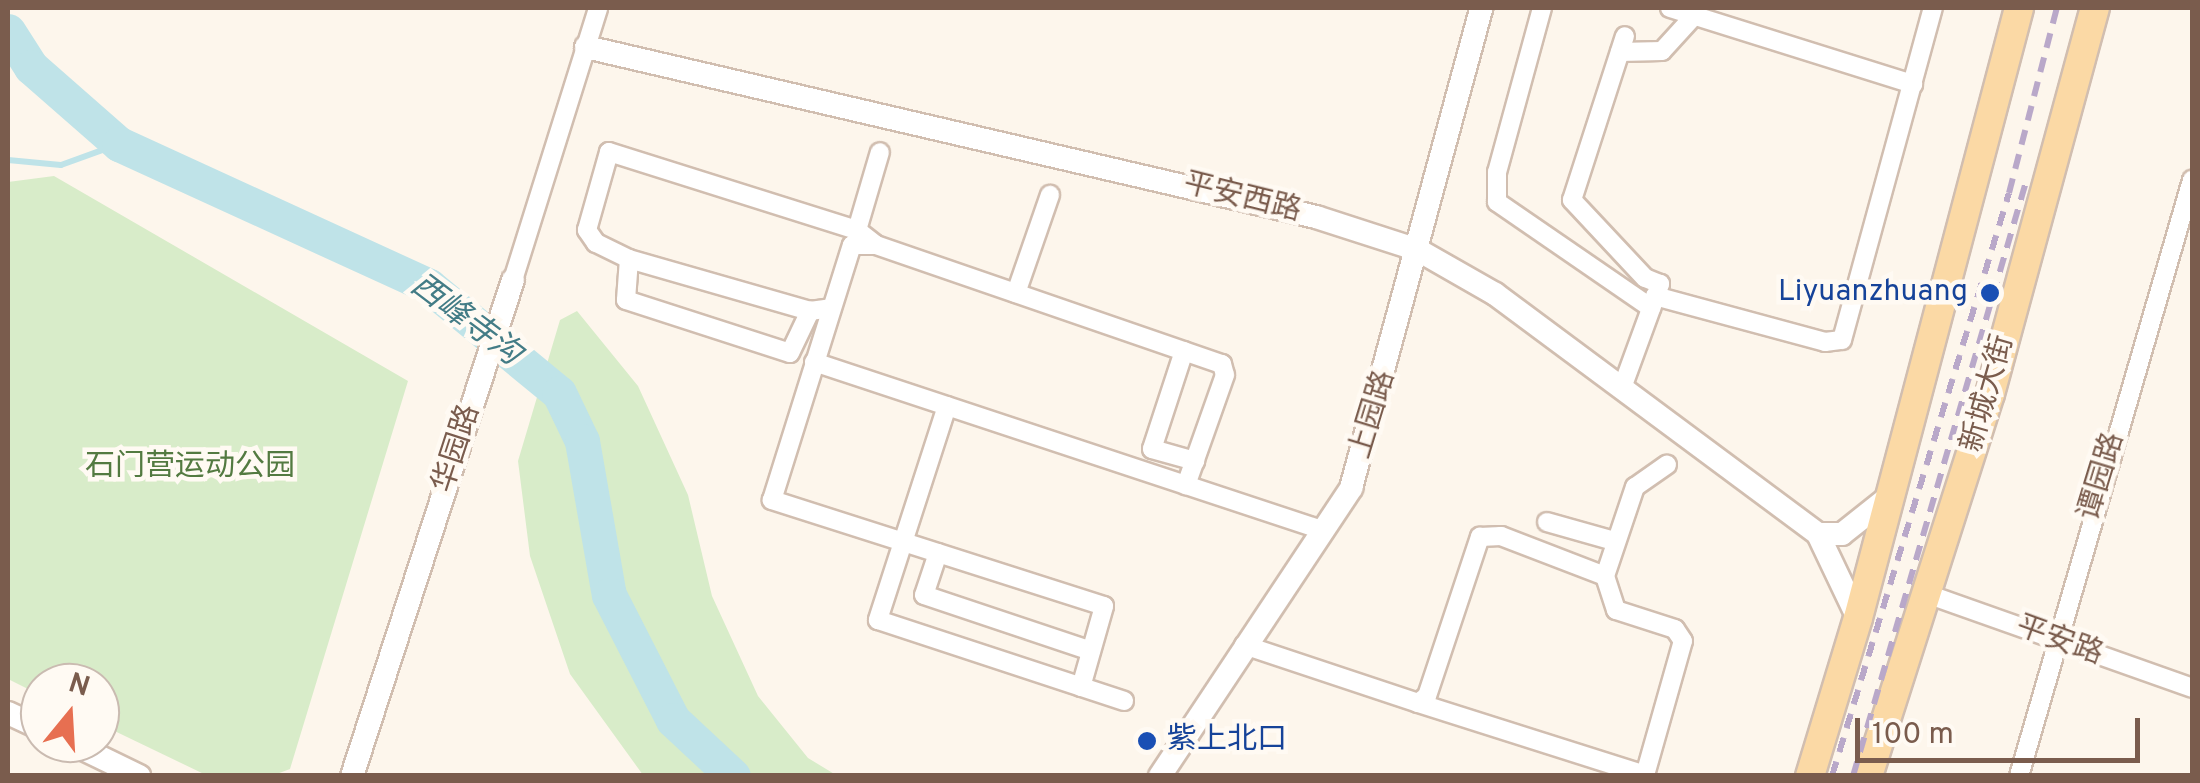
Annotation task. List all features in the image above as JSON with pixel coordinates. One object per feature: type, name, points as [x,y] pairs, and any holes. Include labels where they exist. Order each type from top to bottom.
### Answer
[{"type":"main road","points":[[1810,776],[1858,618],[2019,8]]},
{"type":"main road","name":"新城大街","points":[[1868,776],[1990,394],[2094,8]]},
{"type":"street","name":"华园路","points":[[352,776],[598,8]]},
{"type":"street","name":"上园路","points":[[1160,776],[1351,488],[1370,431],[1481,8]]},
{"type":"street","points":[[1542,8],[1497,172],[1497,202],[1653,302],[1826,342],[1842,340],[1932,8]]},
{"type":"street","points":[[1670,8],[1913,84]]},
{"type":"street","points":[[1622,388],[1660,284],[1645,278],[1572,200],[1622,44],[1662,50],[1694,16]]},
{"type":"street","name":"平安西路","points":[[586,47],[1316,217],[1418,250],[1495,294],[1818,534]]},
{"type":"street","points":[[831,308],[810,311],[629,259],[596,242],[587,230],[609,152],[857,230],[876,245]]},
{"type":"street","points":[[857,230],[880,152]]},
{"type":"street","name":"谭园路","points":[[2019,776],[2192,180]]},
{"type":"street","points":[[1016,293],[1050,195]]},
{"type":"street","points":[[1080,687],[1104,606],[772,500],[852,245],[876,245],[1222,364],[1225,375],[1186,485]]},
{"type":"street","points":[[629,259],[626,300],[790,353],[810,311]]},
{"type":"street","points":[[1184,351],[1152,449],[1195,461]]},
{"type":"street","points":[[814,362],[1325,531]]},
{"type":"street","points":[[948,406],[878,620],[1124,702]]},
{"type":"street","points":[[1244,645],[1645,775],[1683,641],[1675,629],[1616,610],[1605,576],[1635,486],[1667,465]]},
{"type":"street","points":[[1858,618],[1818,534],[1842,534],[1890,496]]},
{"type":"street","points":[[1547,522],[1614,541]]},
{"type":"street","points":[[1418,703],[1426,696],[1480,537],[1501,536],[1605,576]]},
{"type":"street","points":[[938,553],[924,596],[1091,651]]},
{"type":"street","name":"平安路","points":[[1927,594],[2192,688]]},
{"type":"street","points":[[112,763],[139,776]]},
{"type":"green space","name":"石门营运动公园","points":[[54,176],[408,381],[290,769],[274,775],[206,775],[120,734],[120,663],[20,663],[20,685],[8,679],[8,182]]},
{"type":"green space","points":[[577,311],[638,386],[688,495],[712,596],[758,696],[808,758],[836,775],[643,775],[570,674],[530,556],[518,461],[560,320]]},
{"type":"waterway","name":"西峰寺沟","points":[[8,31],[31,67],[119,144],[429,286],[559,393],[582,441],[609,595],[673,720],[733,776]]},
{"type":"waterway","points":[[8,160],[61,165],[119,144]]},
{"type":"railway","points":[[1832,776],[2009,193],[2057,8]]},
{"type":"railway","points":[[1853,776],[2025,185]]},
{"type":"place","name":"Liyuanzhuang","points":[[1990,293]]},
{"type":"place","name":"紫上北口","points":[[1147,741]]}]
